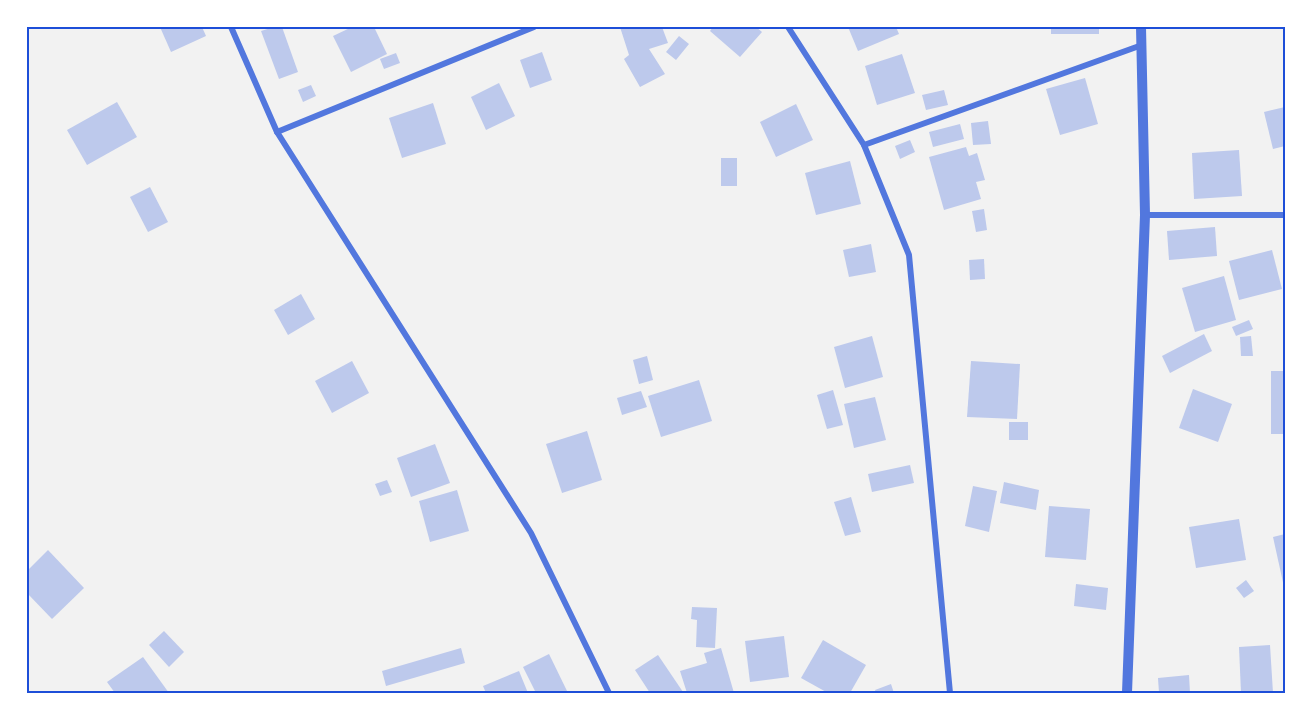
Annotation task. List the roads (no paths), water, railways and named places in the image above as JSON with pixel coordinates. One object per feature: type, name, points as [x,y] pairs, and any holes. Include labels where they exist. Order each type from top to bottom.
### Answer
[{"type":"street","points":[[231,27],[277,132],[531,533],[609,693]]},
{"type":"street","points":[[277,132],[534,27]]},
{"type":"street","points":[[788,27],[864,145],[909,255],[950,693]]},
{"type":"street","points":[[1127,693],[1145,214],[1141,27]]},
{"type":"street","points":[[864,145],[1143,45]]},
{"type":"street","points":[[1145,214],[1285,215]]}]
